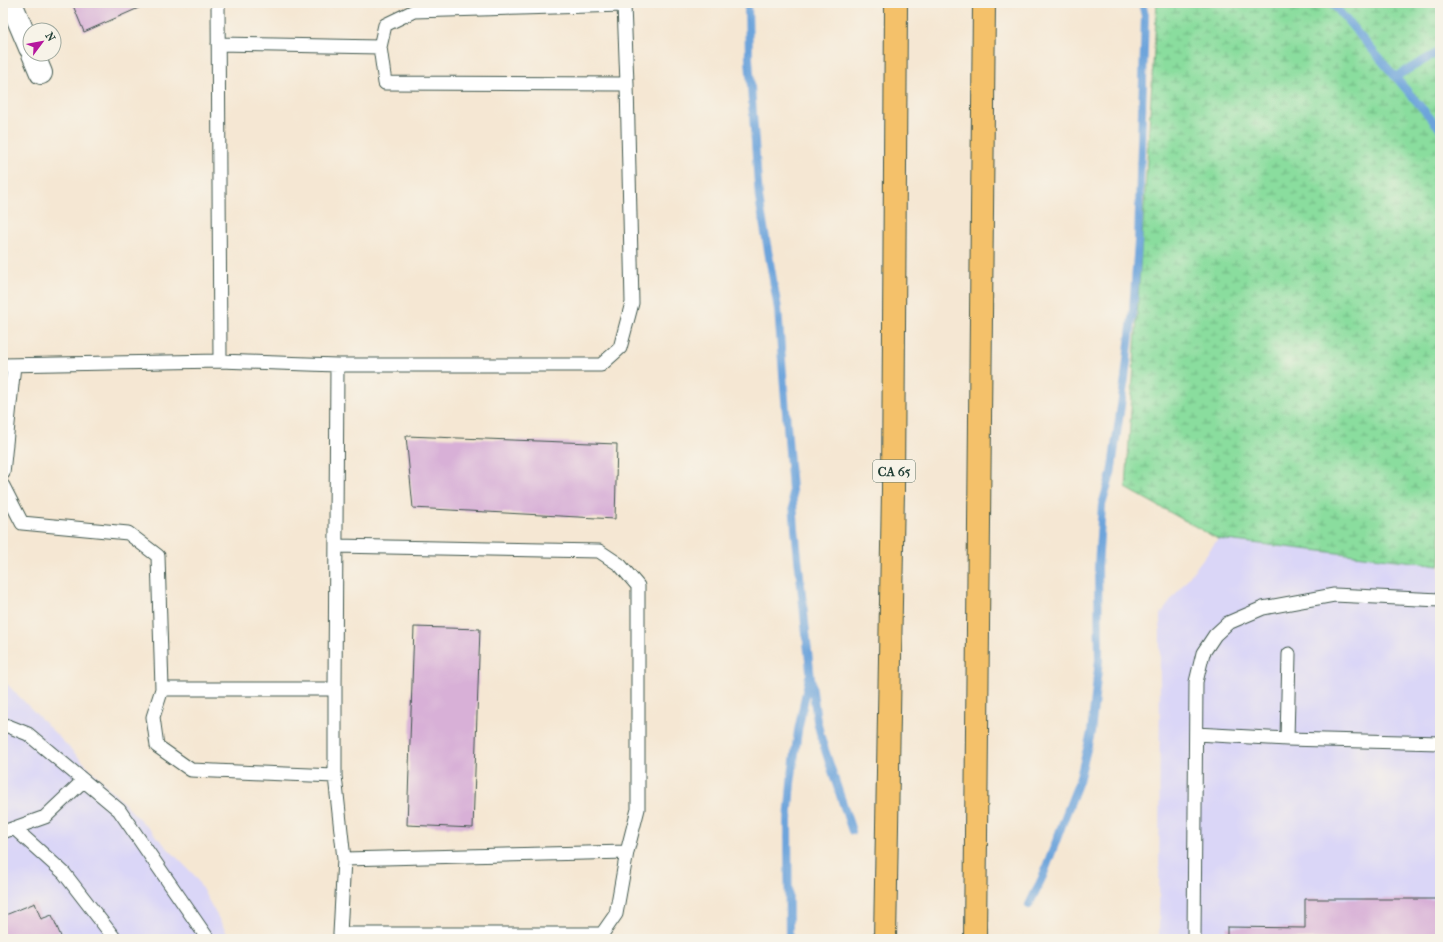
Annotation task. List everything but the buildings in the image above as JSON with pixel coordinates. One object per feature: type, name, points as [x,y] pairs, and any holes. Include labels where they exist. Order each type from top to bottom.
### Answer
[{"type":"highway","name":"CA 65","points":[[886,939],[894,482],[896,3]]},
{"type":"highway","points":[[975,939],[984,3]]},
{"type":"street","points":[[11,3],[22,29]]},
{"type":"lane","points":[[218,3],[220,361]]},
{"type":"lane","points":[[3,473],[9,365],[220,361],[337,365],[602,365],[620,348],[632,303],[627,84],[624,4],[414,11],[385,25],[380,46],[385,83],[627,84]]},
{"type":"lane","points":[[218,44],[380,46]]},
{"type":"lane","points":[[336,546],[599,551],[620,565],[638,586],[638,809],[627,852],[616,914],[602,934],[340,936],[344,859],[335,776],[335,689],[337,365]]},
{"type":"lane","points":[[3,486],[22,523],[128,533],[158,556],[162,688],[153,717],[157,746],[191,770],[335,776]]},
{"type":"lane","points":[[1194,939],[1196,682],[1203,653],[1215,635],[1228,623],[1263,608],[1334,595],[1440,600]]},
{"type":"lane","points":[[1287,740],[1289,654]]},
{"type":"lane","points":[[162,688],[335,689]]},
{"type":"lane","points":[[3,724],[28,734],[119,810],[208,939]]},
{"type":"lane","points":[[1196,734],[1287,740],[1440,743]]},
{"type":"lane","points":[[9,830],[45,817],[83,780]]},
{"type":"lane","points":[[9,830],[64,873],[116,939]]},
{"type":"lane","points":[[344,859],[627,852]]},
{"type":"shaded area","points":[[1218,539],[1440,565],[1440,939],[1159,939],[1160,615]]},
{"type":"shaded area","points":[[3,680],[195,876],[230,939],[3,939]]},
{"type":"green space","points":[[1157,3],[1440,3],[1440,565],[1218,539],[1126,488]]},
{"type":"waterway","points":[[748,3],[749,59],[759,198],[778,309],[795,529],[810,670],[817,721],[822,741],[852,831]]},
{"type":"waterway","points":[[1029,905],[1043,876],[1079,781],[1091,733],[1099,660],[1098,567],[1102,505],[1111,474],[1125,378],[1133,309],[1138,242],[1145,16],[1142,3]]},
{"type":"waterway","points":[[1332,3],[1440,129]]},
{"type":"waterway","points":[[1395,77],[1440,51]]},
{"type":"waterway","points":[[789,939],[788,821],[791,783],[798,731],[809,677]]}]
